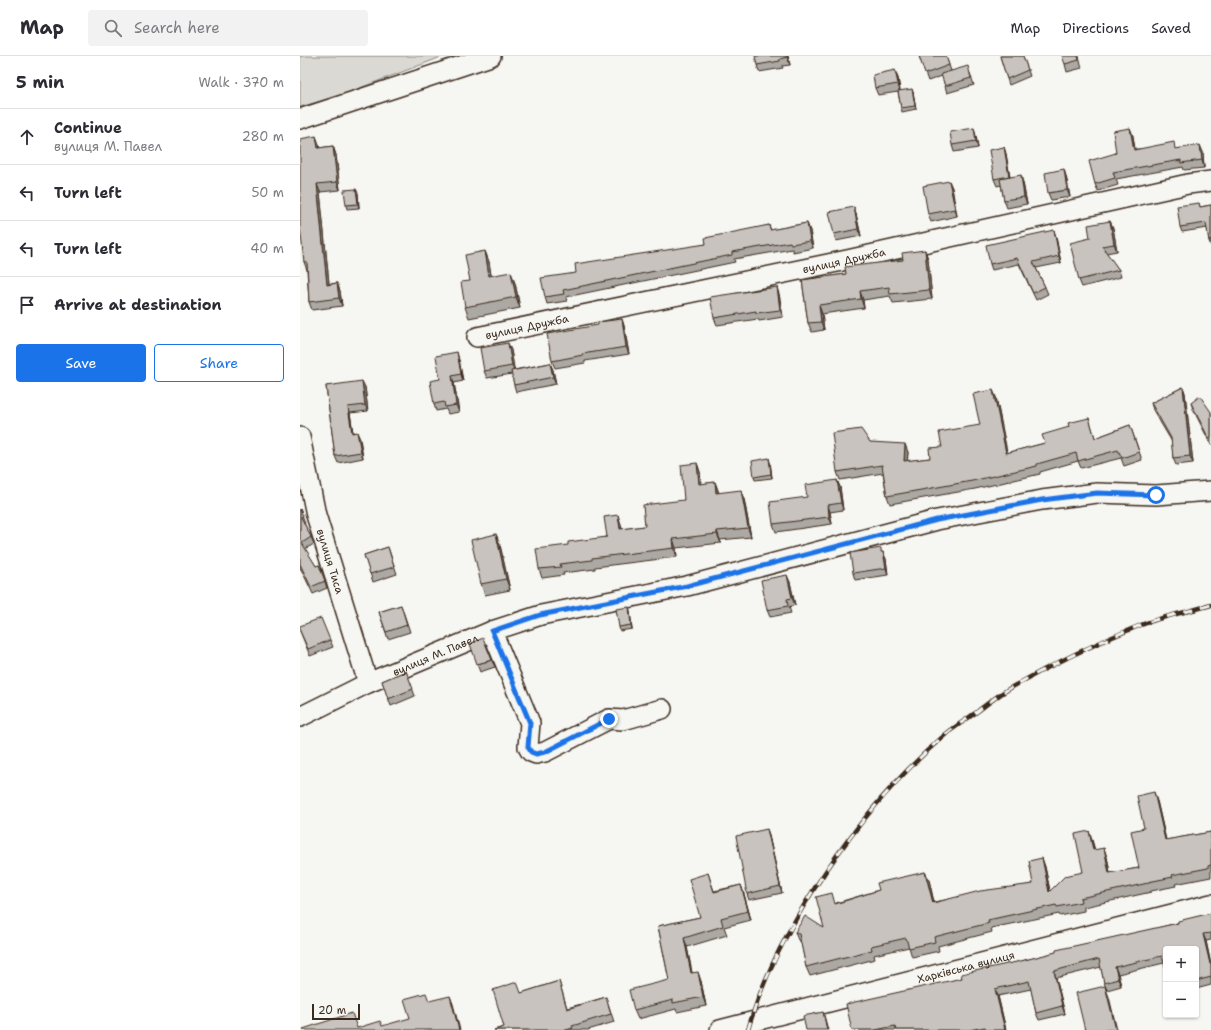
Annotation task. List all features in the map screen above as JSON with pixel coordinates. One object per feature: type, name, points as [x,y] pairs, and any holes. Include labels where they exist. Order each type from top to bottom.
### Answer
[{"type":"street","points":[[300,119],[491,56]]},
{"type":"street","name":"вулиця Дружба","points":[[478,337],[847,260],[1188,184],[1211,181]]},
{"type":"street","name":"вулиця Тиса","points":[[300,437],[316,515],[368,683]]},
{"type":"street","name":"вулиця М. Павел","points":[[300,717],[368,683],[492,631],[540,615],[687,586],[937,520],[1042,500],[1097,493],[1156,495],[1211,490]]},
{"type":"street","points":[[492,631],[530,723],[528,747],[531,752],[536,754],[545,752],[609,719],[623,720],[662,710]]},
{"type":"street","name":"Харківська вулиця","points":[[720,1030],[1211,904]]},
{"type":"shaded area","points":[[300,56],[444,56],[344,94],[300,107]]},
{"type":"building","points":[[755,56],[787,57],[780,59],[780,61],[757,65]]},
{"type":"building","points":[[919,56],[946,56],[949,65],[925,74]]},
{"type":"building","points":[[1000,56],[1023,56],[1028,70],[1007,79]]},
{"type":"building","points":[[1062,56],[1078,56],[1079,60],[1065,64]]},
{"type":"building","points":[[968,66],[971,78],[945,86],[941,74]]},
{"type":"building","points":[[895,70],[898,84],[875,88],[873,75]]},
{"type":"building","points":[[912,89],[915,106],[901,108],[898,91]]},
{"type":"building","points":[[974,128],[976,141],[952,145],[950,132]]},
{"type":"building","points":[[1130,128],[1134,150],[1174,142],[1175,149],[1200,145],[1202,160],[1181,163],[1181,160],[1113,172],[1115,178],[1095,184],[1089,161],[1116,153],[1113,131]]},
{"type":"building","points":[[316,136],[318,148],[333,146],[337,182],[317,184],[327,285],[337,283],[339,298],[309,302],[307,262],[304,262],[300,229],[300,139]]},
{"type":"building","points":[[1004,147],[1009,176],[994,179],[989,150]]},
{"type":"building","points":[[1064,169],[1067,190],[1048,193],[1045,173]]},
{"type":"building","points":[[1021,175],[1024,197],[1004,200],[1000,179]]},
{"type":"building","points":[[949,181],[955,209],[928,214],[923,186]]},
{"type":"building","points":[[356,189],[358,204],[346,205],[344,190]]},
{"type":"building","points":[[1199,203],[1200,207],[1211,205],[1211,241],[1209,241],[1206,223],[1180,227],[1177,206]]},
{"type":"building","points":[[854,207],[858,229],[834,234],[829,212]]},
{"type":"building","points":[[1110,221],[1114,244],[1102,246],[1119,270],[1079,280],[1070,243],[1090,238],[1088,225]]},
{"type":"building","points":[[807,223],[810,241],[791,244],[790,242],[732,252],[732,255],[563,290],[564,294],[545,297],[541,278],[576,273],[575,264],[706,244],[705,238],[769,225],[770,230]]},
{"type":"building","points":[[1054,230],[1059,256],[1033,262],[1045,287],[1033,293],[1017,258],[990,264],[986,245]]},
{"type":"building","points":[[925,250],[929,290],[890,294],[889,287],[860,291],[861,299],[819,305],[821,322],[808,323],[802,280],[846,274],[845,267],[903,260],[902,253]]},
{"type":"building","points":[[485,251],[489,276],[511,272],[516,297],[465,307],[461,282],[470,281],[465,255]]},
{"type":"building","points":[[777,287],[780,310],[756,313],[756,311],[714,318],[710,297]]},
{"type":"building","points":[[622,319],[626,347],[582,354],[583,355],[552,361],[547,334],[598,325],[598,322]]},
{"type":"building","points":[[508,343],[512,366],[484,371],[480,348]]},
{"type":"building","points":[[457,352],[461,374],[452,376],[456,405],[445,407],[444,402],[434,404],[430,381],[440,379],[436,356]]},
{"type":"building","points":[[550,363],[553,377],[514,385],[511,371]]},
{"type":"building","points":[[362,381],[365,405],[348,407],[352,433],[357,432],[361,452],[335,456],[326,386]]},
{"type":"building","points":[[1183,387],[1190,456],[1173,458],[1171,438],[1151,403]]},
{"type":"building","points":[[993,390],[1006,453],[1045,443],[1042,435],[1069,427],[1068,423],[1089,418],[1095,438],[1130,425],[1139,452],[1122,458],[1118,450],[1078,461],[1076,453],[1037,464],[1037,466],[972,481],[887,496],[882,465],[837,472],[832,433],[861,429],[870,442],[905,444],[904,461],[930,458],[929,448],[942,447],[939,432],[980,425],[973,394]]},
{"type":"building","points":[[1200,396],[1211,412],[1211,438],[1209,439],[1191,403]]},
{"type":"building","points":[[769,458],[771,474],[754,477],[752,461]]},
{"type":"building","points":[[697,463],[699,484],[715,482],[716,493],[741,490],[748,528],[717,531],[717,534],[673,539],[674,548],[592,558],[592,560],[560,564],[561,567],[539,569],[536,549],[568,545],[568,542],[607,537],[604,517],[618,515],[620,529],[645,526],[643,505],[684,500],[681,465]]},
{"type":"building","points":[[837,480],[841,503],[828,505],[829,517],[773,524],[770,502],[807,497],[805,485]]},
{"type":"building","points":[[300,509],[303,516],[301,517],[311,537],[302,543],[316,566],[319,565],[325,581],[311,587],[300,564]]},
{"type":"building","points":[[496,534],[506,579],[481,584],[471,540]]},
{"type":"building","points":[[388,547],[394,567],[370,574],[364,555]]},
{"type":"building","points":[[881,548],[886,568],[853,573],[850,553]]},
{"type":"building","points":[[787,575],[792,598],[787,599],[788,606],[767,610],[761,580]]},
{"type":"building","points":[[401,605],[407,625],[386,632],[379,612]]},
{"type":"building","points":[[629,607],[631,625],[619,627],[616,609]]},
{"type":"building","points":[[321,618],[330,640],[308,649],[300,631],[300,626]]},
{"type":"building","points":[[483,638],[492,660],[477,664],[470,644]]},
{"type":"building","points":[[406,671],[413,689],[388,699],[382,681]]},
{"type":"building","points":[[1154,792],[1165,840],[1211,832],[1211,865],[1208,866],[1208,868],[1172,875],[1173,877],[1080,898],[1081,902],[1057,907],[1056,905],[988,920],[989,923],[934,937],[935,942],[909,948],[906,938],[871,946],[872,950],[806,967],[799,934],[795,932],[805,916],[824,928],[816,897],[832,893],[835,904],[879,890],[877,883],[925,872],[933,903],[980,891],[1033,884],[1029,861],[1042,858],[1049,892],[1065,876],[1083,872],[1075,834],[1089,831],[1093,850],[1104,848],[1109,873],[1139,868],[1131,831],[1144,828],[1137,796]]},
{"type":"building","points":[[767,829],[780,886],[747,894],[736,836]]},
{"type":"building","points":[[708,873],[714,892],[741,885],[748,911],[721,918],[723,926],[684,938],[691,973],[698,972],[703,997],[673,1003],[673,1000],[634,1010],[629,990],[669,980],[658,926],[700,917],[689,879]]},
{"type":"building","points":[[1211,913],[1211,933],[1203,934],[1211,964],[1211,977],[1199,980],[1199,946],[1163,946],[1163,960],[1162,956],[1115,967],[1118,979],[1104,983],[1099,959],[1054,971],[1062,1006],[1036,1013],[1029,981],[995,989],[1005,1030],[986,1030],[985,1027],[969,1030],[896,1030],[895,1026],[875,1030],[852,1030],[846,1004],[962,978],[961,974],[1021,961],[1056,952],[1056,950],[1178,923],[1178,921]]},
{"type":"building","points":[[559,981],[567,1009],[606,997],[611,1014],[572,1026],[573,1028],[566,1030],[494,1030],[504,1027],[493,990],[517,982],[521,993]]},
{"type":"building","points":[[1105,986],[1116,1030],[1085,1030],[1076,993]]},
{"type":"building","points":[[426,993],[429,1001],[450,996],[459,1030],[303,1029],[352,1013],[357,1028],[380,1021],[382,1026],[410,1018],[404,999]]},
{"type":"building","points":[[823,1012],[827,1030],[806,1030],[803,1016]]},
{"type":"railway","points":[[748,1030],[761,990],[780,950],[802,909],[827,869],[855,831],[885,795],[915,763],[946,734],[1007,690],[1073,655],[1149,622],[1211,605]]},
{"type":"route","points":[[609,719],[550,748],[545,752],[536,754],[531,752],[528,747],[530,723],[492,631],[540,615],[687,586],[937,520],[1042,500],[1097,493],[1156,495]]}]
